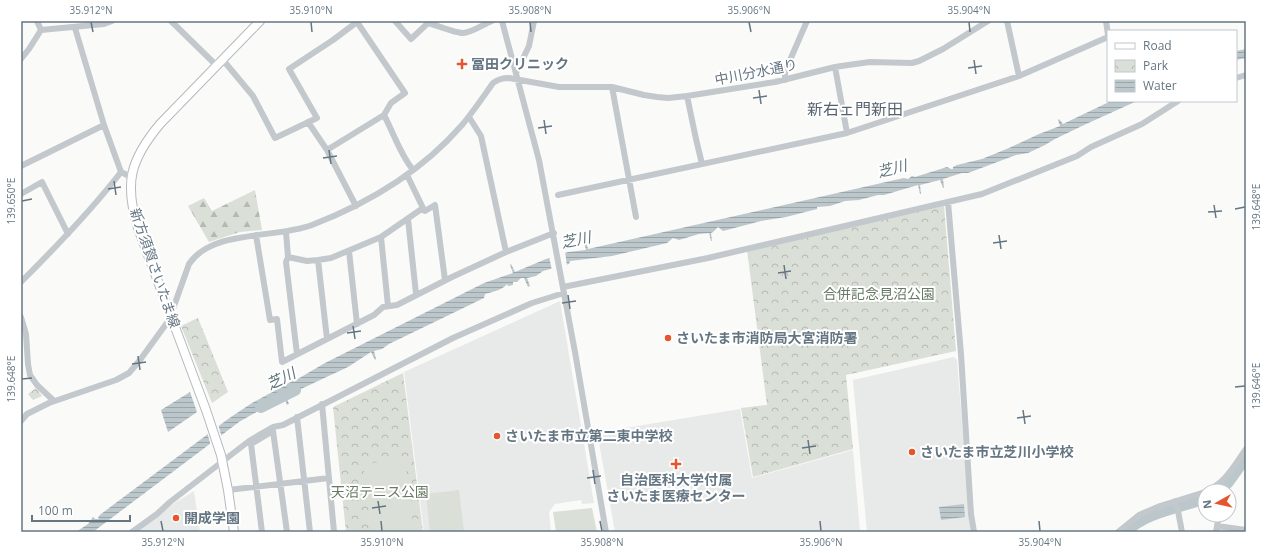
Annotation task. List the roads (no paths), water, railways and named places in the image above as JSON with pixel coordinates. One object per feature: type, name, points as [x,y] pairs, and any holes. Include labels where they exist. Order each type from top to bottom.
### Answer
[{"type":"main road","name":"新方須賀さいたま線","points":[[234,532],[222,458],[171,313],[135,217],[131,196],[131,177],[135,162],[149,137],[260,21]]},
{"type":"street","points":[[37,21],[41,30]]},
{"type":"street","points":[[41,30],[75,28],[104,24],[112,21]]},
{"type":"street","points":[[171,21],[220,63],[253,96],[275,138],[316,118],[289,69],[333,40],[355,22],[405,93],[391,103],[384,116],[327,150]]},
{"type":"street","points":[[395,21],[411,39],[428,23],[462,33],[476,29],[479,26],[492,21]]},
{"type":"street","points":[[502,21],[539,160],[575,352],[606,532]]},
{"type":"street","points":[[517,76],[529,46],[534,21]]},
{"type":"street","points":[[785,80],[787,67],[807,21]]},
{"type":"street","name":"中川分水通り","points":[[21,421],[26,414],[54,401],[116,380],[129,373],[169,320],[189,264],[199,252],[213,245],[229,240],[286,232],[312,225],[356,206],[383,191],[407,175],[438,150],[469,117],[493,83],[497,80],[517,76],[559,87],[612,87],[657,97],[668,98],[688,96],[720,92],[785,80],[835,67],[870,62],[904,63],[919,61],[943,50],[988,21]]},
{"type":"street","points":[[1007,21],[1019,76]]},
{"type":"street","points":[[75,28],[104,126],[121,172],[131,177]]},
{"type":"street","points":[[21,59],[41,30]]},
{"type":"street","points":[[558,195],[847,133],[1019,76],[1107,36]]},
{"type":"street","points":[[835,67],[847,133]]},
{"type":"street","points":[[612,87],[636,217]]},
{"type":"street","points":[[688,96],[702,164]]},
{"type":"street","points":[[262,532],[251,444],[283,424],[453,338],[563,288],[708,258],[982,194],[1077,156],[1091,147],[1142,124],[1176,102]]},
{"type":"street","points":[[384,116],[405,160],[413,170]]},
{"type":"street","points":[[469,117],[481,136],[506,252]]},
{"type":"street","points":[[308,122],[327,150],[356,206]]},
{"type":"street","points":[[21,166],[104,126]]},
{"type":"street","points":[[21,282],[68,234],[106,192],[121,172]]},
{"type":"street","points":[[407,175],[422,209]]},
{"type":"street","points":[[21,194],[42,182],[68,234]]},
{"type":"street","points":[[948,202],[961,354],[971,514],[974,532]]},
{"type":"street","points":[[288,257],[307,261],[331,258],[381,237],[422,209],[424,211],[436,205],[445,280]]},
{"type":"street","points":[[408,219],[416,294]]},
{"type":"street","points":[[286,232],[288,257],[286,262],[297,354]]},
{"type":"street","points":[[256,235],[270,320],[277,319],[282,362],[374,315],[383,307],[396,304],[506,252],[554,236]]},
{"type":"street","points":[[381,237],[388,306]]},
{"type":"street","points":[[349,251],[357,324]]},
{"type":"street","points":[[318,260],[327,339]]},
{"type":"street","points":[[21,317],[26,334],[30,375],[37,385],[54,401]]},
{"type":"street","points":[[322,404],[334,532]]},
{"type":"street","points":[[297,417],[310,532]]},
{"type":"street","points":[[132,532],[157,514],[222,458],[273,426],[283,424]]},
{"type":"street","points":[[273,431],[287,532]]},
{"type":"street","points":[[1221,483],[1246,449]]},
{"type":"street","points":[[228,490],[329,478]]},
{"type":"street","points":[[1118,532],[1140,515],[1197,494]]},
{"type":"street","points":[[1175,501],[1182,532]]},
{"type":"street","points":[[1216,529],[1246,530]]},
{"type":"water","points":[[1246,49],[1246,58],[1237,60],[1237,51]]},
{"type":"water","points":[[1109,102],[1135,102],[1028,153],[1016,155],[968,173],[962,173],[943,179],[943,188],[940,180],[920,185],[921,194],[918,185],[884,195],[845,201],[830,206],[817,207],[817,209],[786,217],[761,221],[723,231],[718,227],[711,233],[712,241],[709,233],[699,234],[679,240],[673,238],[667,243],[612,256],[570,261],[569,264],[543,271],[536,276],[527,278],[530,286],[528,287],[524,278],[521,278],[517,282],[513,282],[513,285],[508,286],[507,284],[494,292],[485,294],[484,298],[389,344],[382,349],[374,351],[375,360],[371,352],[348,367],[286,396],[289,404],[287,405],[284,397],[278,397],[274,402],[239,422],[93,532],[76,532],[88,524],[93,517],[95,519],[99,519],[98,517],[101,514],[228,419],[252,403],[294,380],[290,372],[296,380],[325,363],[484,283],[513,273],[511,264],[515,272],[546,259],[568,252],[586,250],[584,242],[586,242],[588,249],[904,178],[908,179],[912,176],[915,177],[947,167],[953,169],[953,167],[957,165],[982,159],[1060,126],[1059,119],[1063,124]]},
{"type":"water","points":[[190,392],[197,412],[168,432],[161,410]]},
{"type":"water","points":[[964,504],[965,517],[941,520],[939,507]]},
{"type":"waterway","name":"芝川","points":[[261,407],[295,390]]},
{"type":"waterway","points":[[1227,483],[1246,457]]},
{"type":"waterway","points":[[1125,532],[1143,519],[1197,500]]},
{"type":"place","name":"冨田クリニック","points":[[462,64]]},
{"type":"place","name":"さいたま市消防局大宮消防署","points":[[668,338]]},
{"type":"place","name":"さいたま市立第二東中学校","points":[[497,436]]},
{"type":"place","name":"さいたま市立芝川小学校","points":[[912,452]]},
{"type":"place","name":"自治医科大学付属 さいたま医療センター","points":[[676,464]]},
{"type":"place","name":"開成学園","points":[[176,518]]},
{"type":"district","name":"新右ェ門新田","points":[[855,109]]},
{"type":"park label","name":"合併記念見沼公園","points":[[879,294]]},
{"type":"park label","name":"天沼テニス公園","points":[[380,492]]}]
